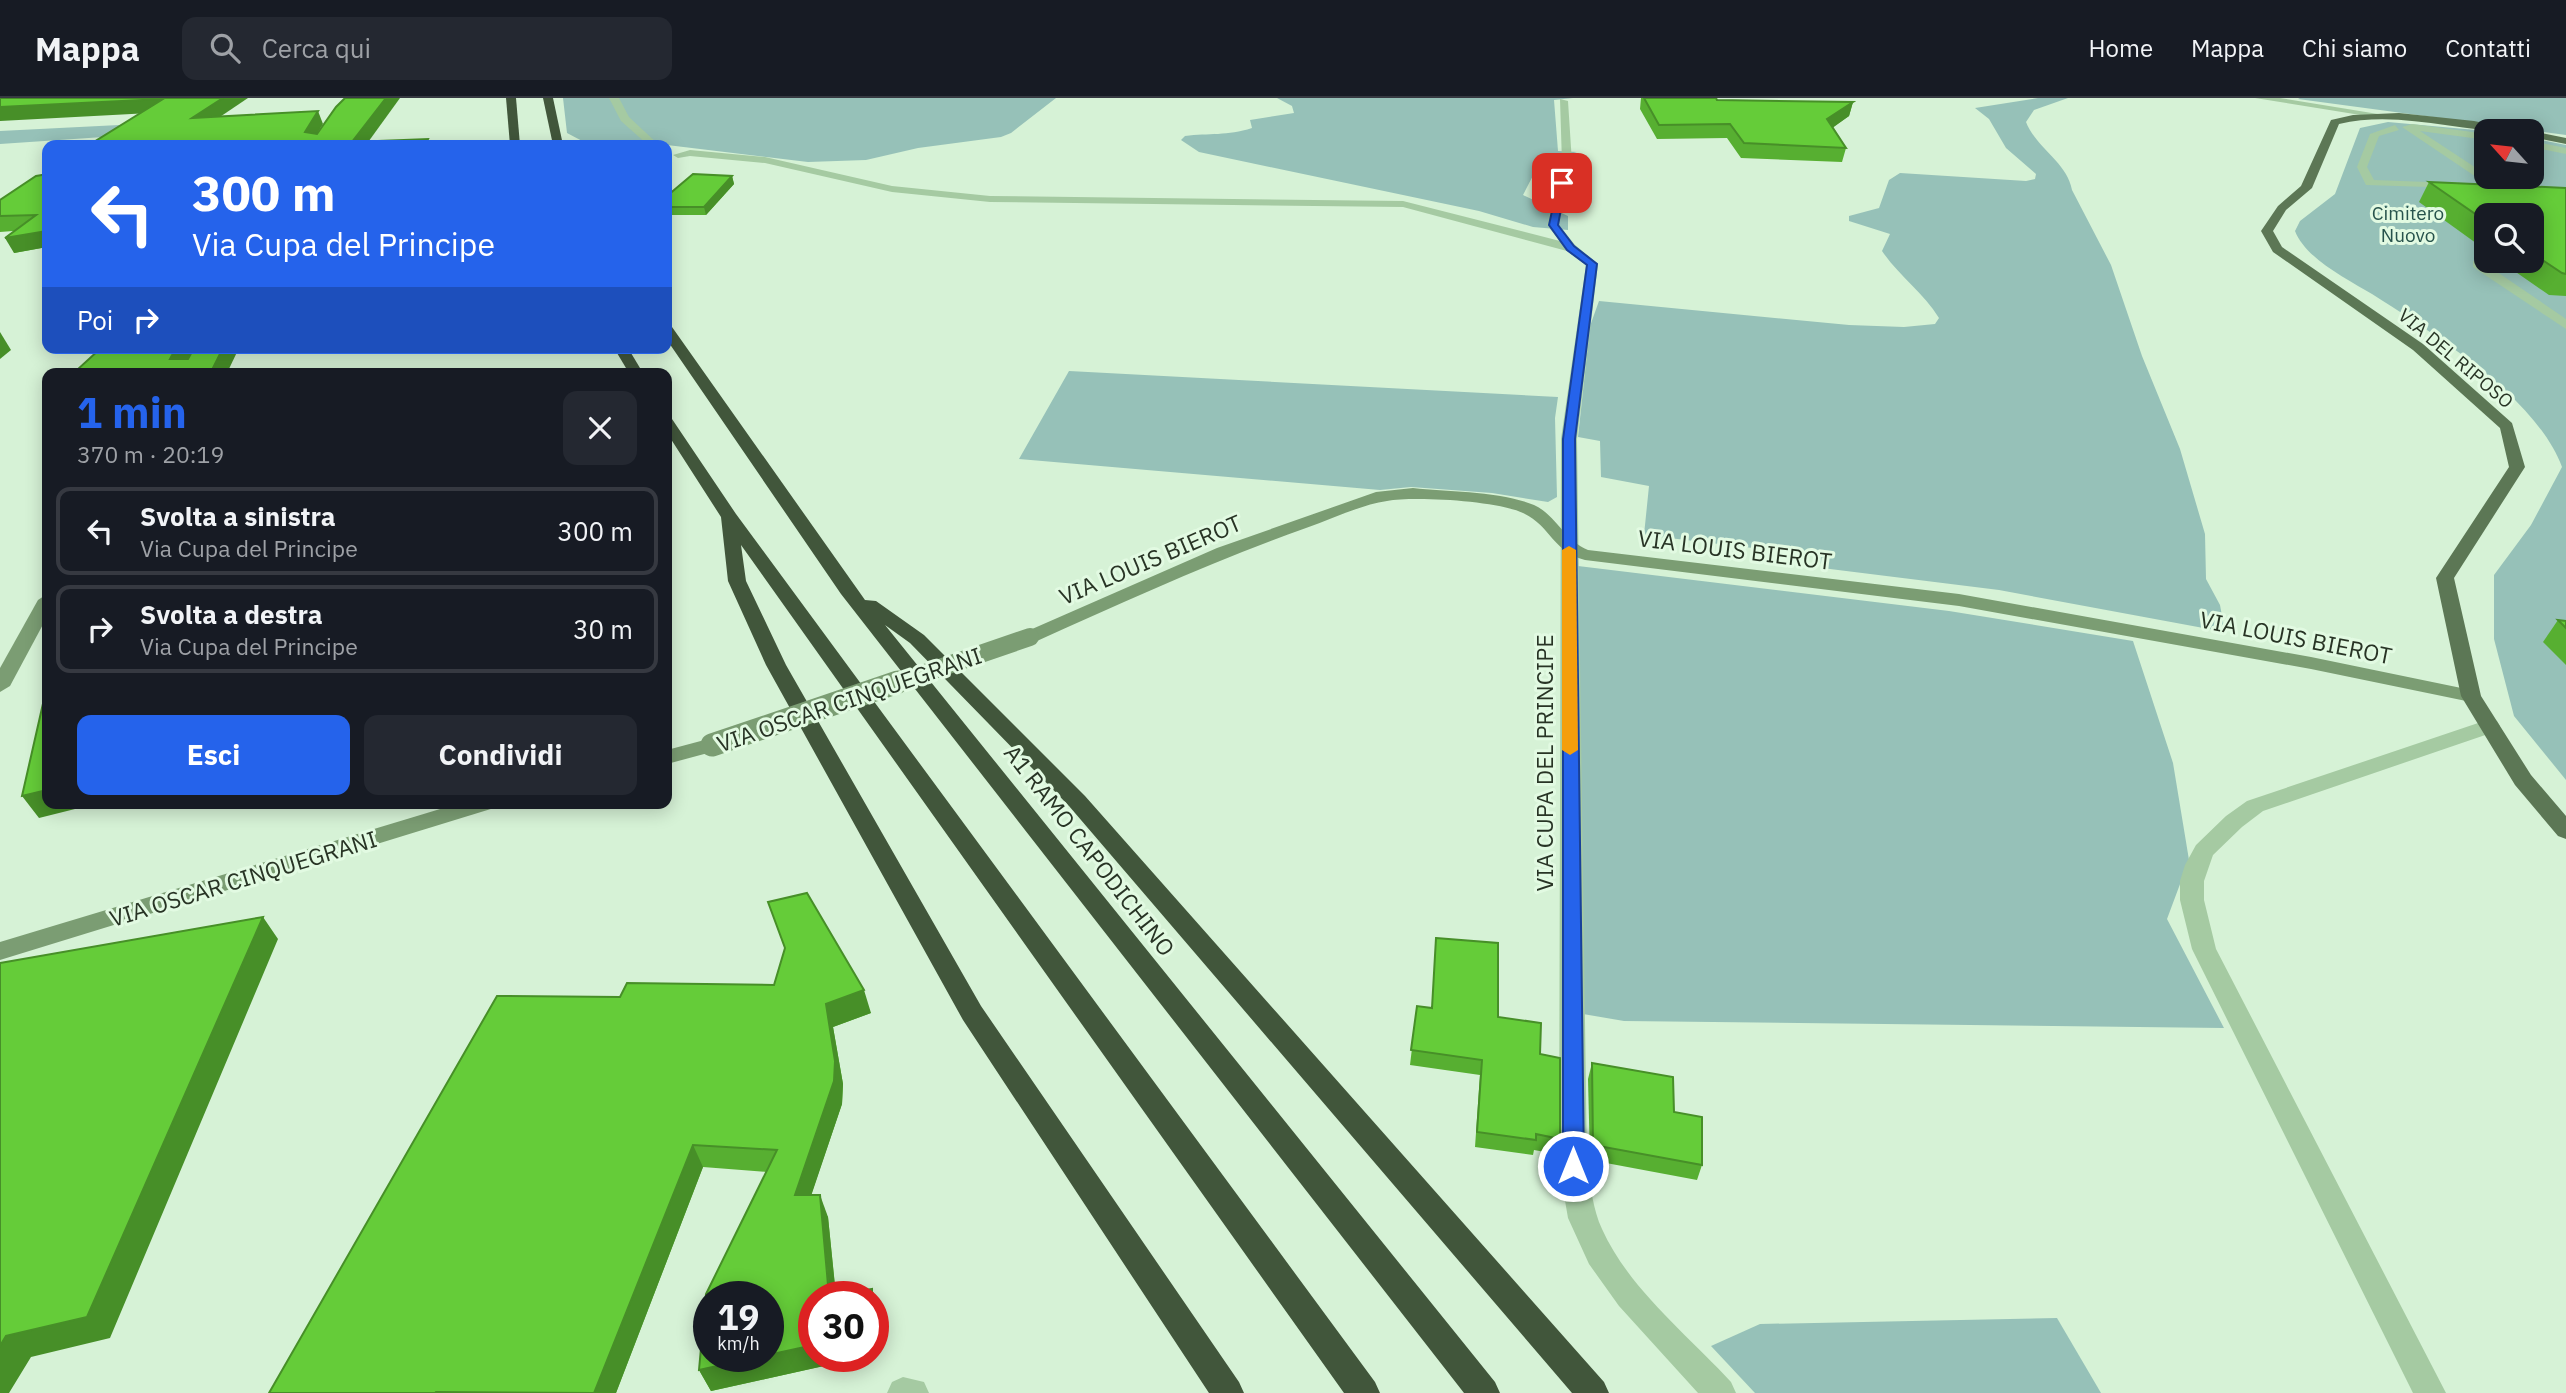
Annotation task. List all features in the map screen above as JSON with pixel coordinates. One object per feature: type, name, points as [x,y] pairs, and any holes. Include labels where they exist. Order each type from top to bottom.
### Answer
[{"type":"highway","points":[[511,98],[515,140]]},
{"type":"highway","points":[[548,98],[557,140]]},
{"type":"highway","name":"A1 RAMO CAPODICHINO","points":[[672,337],[847,590],[1484,1393]]},
{"type":"highway","points":[[672,430],[729,516],[1364,1393]]},
{"type":"highway","points":[[729,516],[737,581],[776,665],[858,814],[972,1013],[1228,1393]]},
{"type":"highway","points":[[847,590],[917,639],[1077,801],[1593,1393]]},
{"type":"main road","name":"VIA DEL RIPOSO","points":[[2474,126],[2379,116],[2348,117],[2335,122],[2306,188],[2282,208],[2267,231],[2277,249],[2418,347],[2507,426],[2517,467],[2445,578],[2471,696],[2523,780],[2566,831]]},
{"type":"main road","points":[[2544,136],[2566,141]]},
{"type":"street","points":[[614,98],[625,119],[648,140]]},
{"type":"street","points":[[2260,98],[2379,116]]},
{"type":"street","name":"VIA CUPA DEL PRINCIPE","points":[[1563,101],[1567,163],[1553,225],[1570,248],[1592,264],[1569,439],[1573,1166],[1579,1207],[1590,1237],[1610,1271],[1720,1393]]},
{"type":"street","points":[[2401,127],[2474,172]]},
{"type":"street","points":[[2474,135],[2401,127],[2375,134],[2362,167],[2370,183],[2474,186]]},
{"type":"street","points":[[2544,146],[2566,151]]},
{"type":"street","points":[[678,153],[765,160],[892,189],[990,199],[1403,204],[1570,248]]},
{"type":"street","points":[[2490,273],[2566,325]]},
{"type":"street","name":"VIA LOUIS BIEROT","points":[[1030,637],[1223,552],[1382,496],[1413,493],[1484,500],[1529,509],[1547,523],[1569,549],[1612,558],[1959,600],[2311,663],[2471,696]]},
{"type":"street","points":[[0,686],[42,609]]},
{"type":"street","name":"VIA OSCAR CINQUEGRANI","points":[[672,756],[712,746],[1030,637]]},
{"type":"street","points":[[2430,1393],[2204,949],[2192,912],[2192,883],[2199,854],[2222,829],[2255,806],[2490,726]]},
{"type":"street","name":"VIA OSCAR CINQUEGRANI","points":[[0,951],[466,809]]},
{"type":"street","points":[[903,1393],[913,1393]]},
{"type":"green space","points":[[563,98],[1056,98],[1011,133],[1001,137],[918,148],[866,160],[808,162],[672,146],[672,140],[580,140],[567,133]]},
{"type":"green space","points":[[1277,98],[1573,98],[1554,100],[1558,151],[1577,152],[1539,164],[1523,195],[1568,216],[1568,230],[1533,227],[1479,211],[1199,152],[1181,140],[1185,136],[1243,131],[1252,128],[1250,120],[1294,113],[1292,106]]},
{"type":"green space","points":[[2038,98],[2068,98],[2034,110],[2026,122],[2037,140],[2064,171],[2111,265],[2142,356],[2180,449],[2205,534],[2206,579],[2220,605],[2225,632],[1999,590],[1822,568],[1819,556],[1644,535],[1649,486],[1601,477],[1600,441],[1578,437],[1590,326],[1599,301],[1849,325],[1904,327],[1935,324],[1939,318],[1933,309],[1882,251],[1890,234],[1849,221],[1849,216],[1879,208],[1889,180],[1900,173],[2026,181],[2035,179],[2036,174],[2006,148],[1989,119],[1975,108]]},
{"type":"green space","points":[[2566,98],[2566,135],[2544,132],[2544,119],[2474,119],[2474,123],[2298,99]]},
{"type":"green space","name":"Cimitero Nuovo","points":[[2388,122],[2474,130],[2474,189],[2544,189],[2544,140],[2566,145],[2566,780],[2514,716],[2494,639],[2494,575],[2531,525],[2562,467],[2549,441],[2530,416],[2480,369],[2308,251],[2295,231],[2300,221],[2335,194],[2360,128]]},
{"type":"green space","points":[[119,125],[137,132],[133,135],[0,144],[0,131]]},
{"type":"green space","points":[[1069,371],[1558,397],[1555,418],[1557,497],[1548,502],[1492,493],[1411,487],[1380,490],[1019,459]]},
{"type":"green space","points":[[1578,566],[1949,611],[2133,641],[2173,763],[2189,860],[2167,919],[2224,1028],[1624,1021],[1583,1014]]},
{"type":"green space","points":[[2057,1318],[2101,1393],[1755,1393],[1711,1346],[1760,1324]]},
{"type":"building","points":[[0,98],[223,98],[192,118],[318,111],[305,132],[317,134],[345,98],[386,98],[354,140],[97,140],[163,99],[0,107]]},
{"type":"building","points":[[1644,98],[1853,102],[1827,119],[1846,148],[1744,143],[1730,124],[1659,125]]},
{"type":"building","points":[[693,174],[732,176],[704,207],[672,207],[672,192]]},
{"type":"building","points":[[42,175],[42,232],[5,238],[36,215],[0,216],[0,200],[36,176]]},
{"type":"building","points":[[2429,182],[2474,184],[2474,189],[2566,188],[2566,274],[2544,261],[2544,203],[2474,203],[2474,213]]},
{"type":"building","points":[[94,354],[173,354],[170,359],[188,359],[191,354],[220,354],[213,368],[79,368]]},
{"type":"building","points":[[42,708],[42,791],[22,796]]},
{"type":"building","points":[[807,893],[864,990],[826,1004],[835,1061],[834,1081],[795,1195],[820,1195],[828,1281],[798,1281],[798,1348],[784,1352],[784,1281],[712,1281],[777,1150],[693,1145],[594,1393],[269,1393],[497,996],[620,997],[627,983],[774,985],[785,948],[768,902]]},
{"type":"building","points":[[263,917],[87,1317],[6,1336],[0,1346],[0,963]]},
{"type":"building","points":[[1436,938],[1498,943],[1498,1017],[1541,1023],[1540,1054],[1560,1058],[1560,1139],[1536,1134],[1536,1140],[1477,1132],[1482,1060],[1411,1050],[1417,1006],[1432,1008]]},
{"type":"building","points":[[1592,1063],[1673,1077],[1674,1112],[1702,1117],[1702,1165],[1593,1145]]},
{"type":"slow traffic","points":[[1569,550],[1570,750]]},
{"type":"route","points":[[1562,183],[1553,225],[1570,248],[1592,264],[1569,439],[1573,1166]]}]
